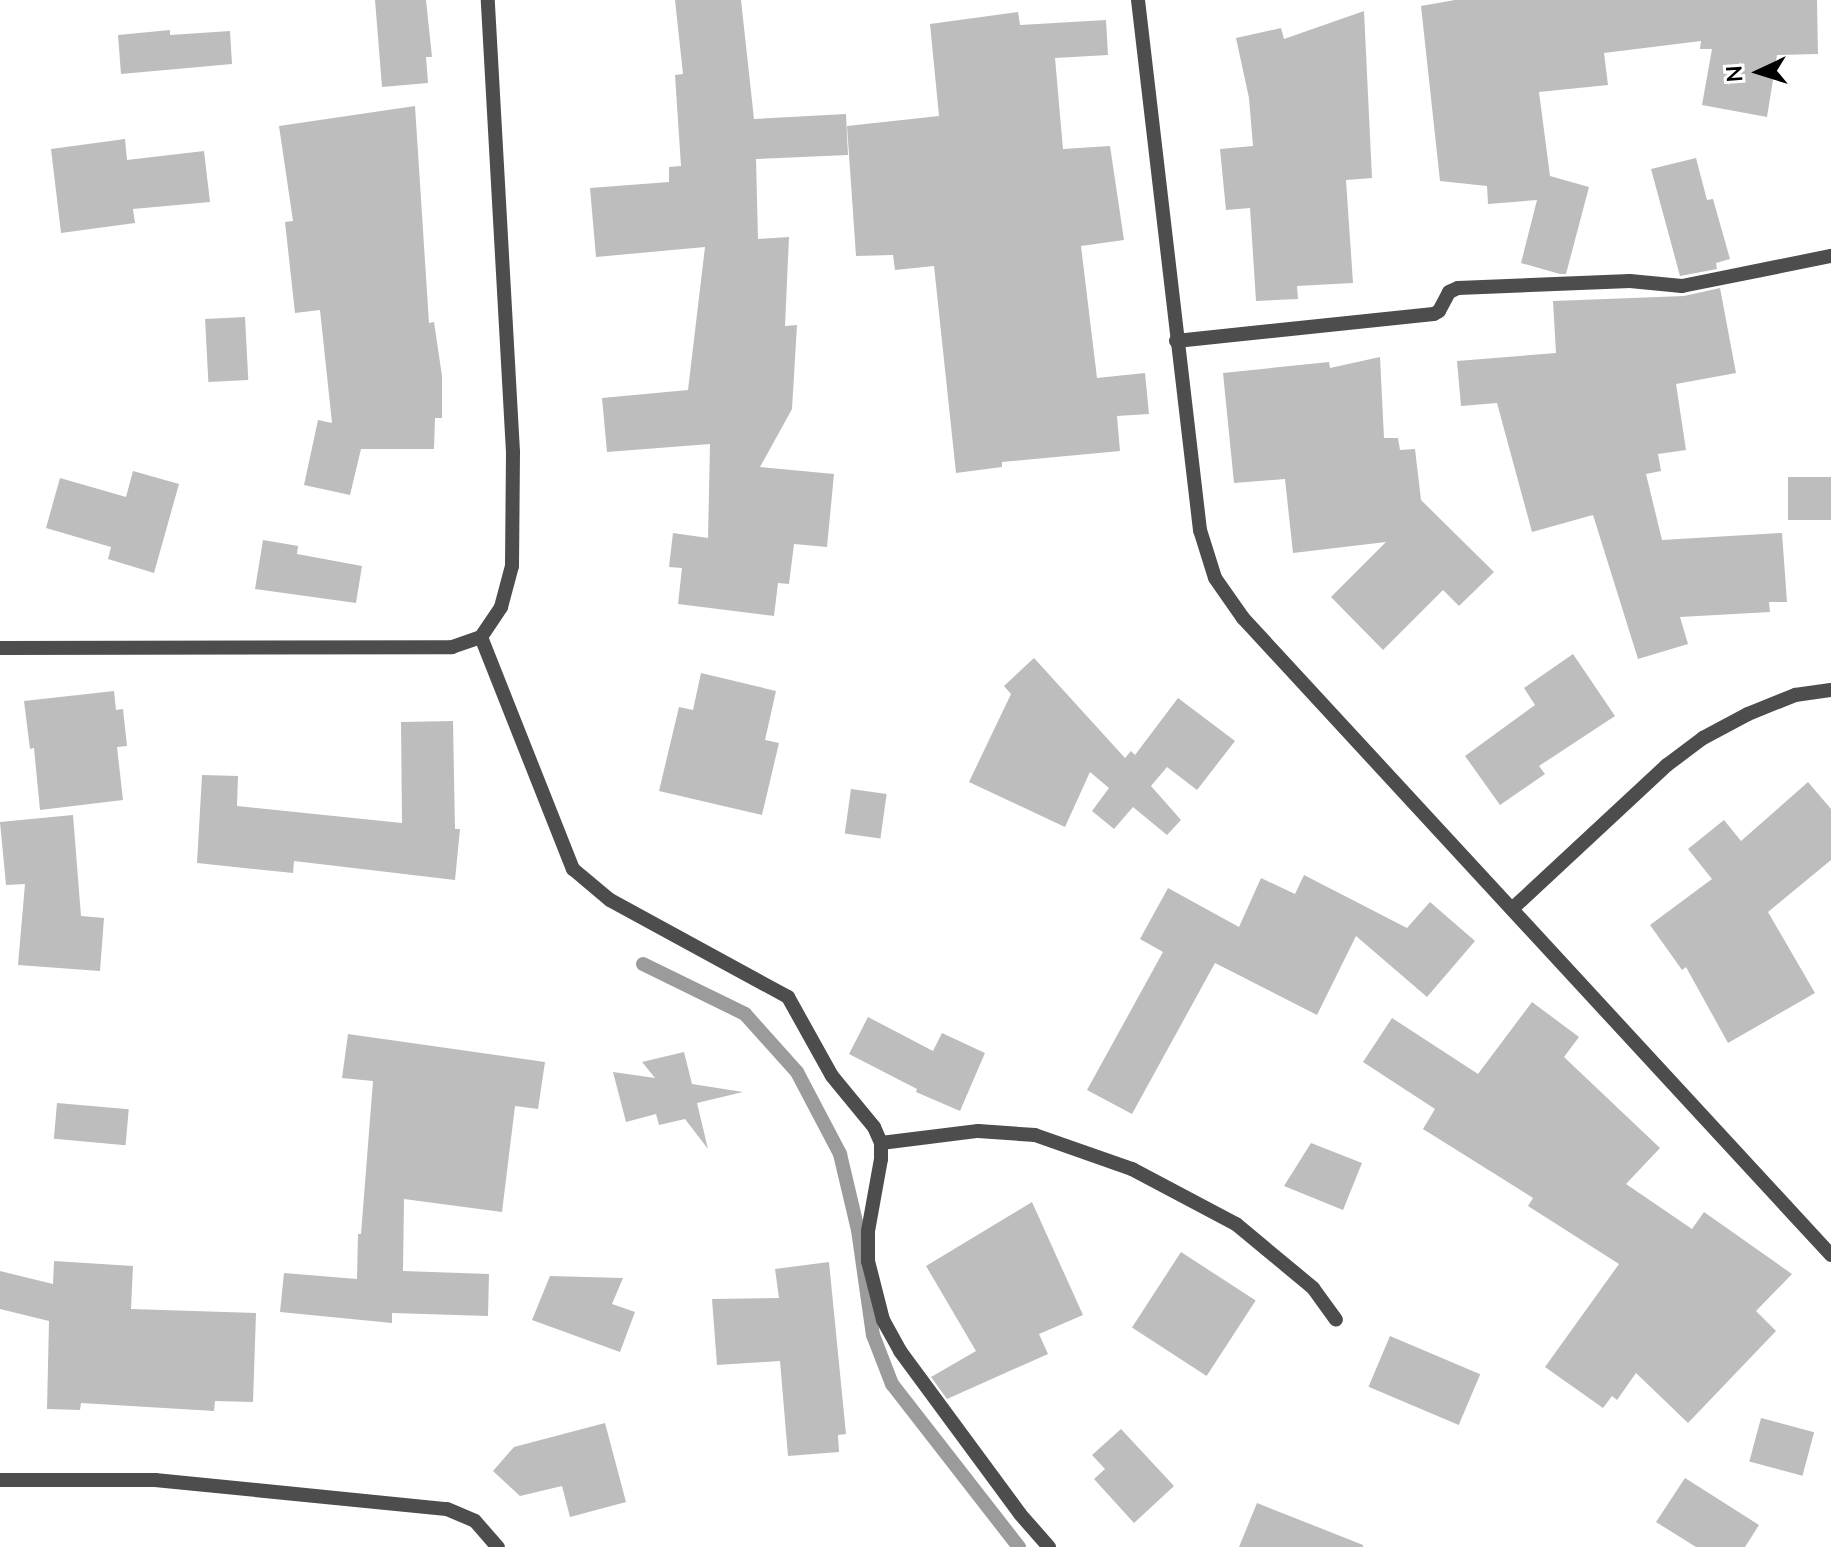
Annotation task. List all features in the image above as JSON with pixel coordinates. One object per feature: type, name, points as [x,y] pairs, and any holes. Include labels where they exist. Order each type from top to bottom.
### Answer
[{"type":"street","points":[[0,648],[452,647],[481,637],[501,607],[512,566],[513,452],[488,0]]},
{"type":"street","points":[[1138,0],[1200,530],[1215,578],[1243,618],[1831,1255]]},
{"type":"street","points":[[1176,341],[1434,314],[1439,311],[1449,292],[1458,288],[1630,281],[1682,286],[1831,256]]},
{"type":"street","points":[[481,637],[573,869],[610,900],[788,997],[832,1076],[874,1127],[881,1143],[868,1231],[868,1261],[883,1320],[909,1364],[1020,1514],[1049,1547]]},
{"type":"street","points":[[1512,909],[1667,765],[1703,738],[1748,714],[1795,695],[1831,690]]},
{"type":"street","points":[[881,1143],[978,1131],[1035,1135],[1132,1169],[1236,1224],[1313,1288],[1336,1320]]},
{"type":"street","points":[[0,1480],[155,1480],[447,1509],[475,1521],[498,1547]]},
{"type":"building","points":[[375,0],[426,0],[432,57],[426,57],[428,83],[382,87]]},
{"type":"building","points":[[675,0],[741,0],[754,119],[846,114],[848,155],[756,159],[758,239],[789,237],[785,326],[797,325],[792,409],[760,467],[834,474],[827,547],[794,544],[789,584],[778,583],[774,616],[678,604],[682,568],[669,567],[673,533],[708,538],[710,444],[607,452],[602,398],[688,390],[705,247],[596,257],[590,188],[669,182],[669,167],[681,166],[675,75],[683,74]]},
{"type":"building","points":[[1455,0],[1817,0],[1818,54],[1777,55],[1767,117],[1702,105],[1712,49],[1700,49],[1701,41],[1604,53],[1608,85],[1539,92],[1550,176],[1589,187],[1566,274],[1560,274],[1521,263],[1537,200],[1488,204],[1487,186],[1440,181],[1421,6]]},
{"type":"building","points":[[1364,11],[1372,178],[1346,180],[1353,283],[1297,286],[1298,299],[1256,301],[1250,208],[1226,210],[1220,149],[1253,146],[1249,98],[1236,38],[1281,28],[1284,39]]},
{"type":"building","points":[[1018,12],[1020,25],[1106,20],[1108,55],[1055,58],[1063,149],[1110,146],[1124,240],[1081,246],[1097,378],[1145,373],[1149,414],[1117,416],[1120,451],[1002,462],[1002,467],[956,473],[934,266],[895,270],[893,255],[856,256],[847,126],[939,116],[930,24]]},
{"type":"building","points":[[170,30],[170,35],[230,31],[232,64],[121,74],[118,35]]},
{"type":"building","points":[[415,106],[429,323],[434,322],[442,376],[442,418],[435,418],[434,449],[361,449],[350,495],[304,485],[318,420],[332,423],[320,310],[295,313],[285,222],[293,221],[279,126]]},
{"type":"building","points":[[125,139],[127,160],[204,151],[210,202],[133,209],[135,223],[61,233],[51,149]]},
{"type":"building","points":[[1696,158],[1707,200],[1713,199],[1730,259],[1716,263],[1717,269],[1680,276],[1651,169]]},
{"type":"building","points":[[1720,288],[1736,373],[1676,384],[1686,450],[1658,454],[1661,471],[1646,474],[1662,540],[1782,533],[1787,602],[1769,602],[1770,612],[1680,617],[1688,644],[1638,659],[1593,515],[1532,532],[1497,403],[1461,406],[1457,361],[1556,353],[1553,301],[1684,296]]},
{"type":"building","points":[[245,317],[248,380],[208,382],[205,319]]},
{"type":"building","points":[[1380,357],[1384,438],[1398,438],[1400,450],[1415,449],[1421,500],[1494,572],[1459,606],[1443,590],[1383,650],[1331,597],[1386,542],[1293,553],[1285,479],[1234,483],[1223,373],[1329,362],[1330,368]]},
{"type":"building","points":[[133,471],[179,484],[154,573],[108,559],[111,547],[46,528],[60,478],[126,497]]},
{"type":"building","points":[[1788,477],[1831,477],[1831,520],[1788,520]]},
{"type":"building","points":[[263,540],[298,546],[297,554],[362,566],[356,603],[255,589]]},
{"type":"building","points":[[1573,654],[1615,716],[1539,766],[1545,774],[1500,805],[1465,756],[1535,705],[1524,688]]},
{"type":"building","points":[[1034,658],[1125,758],[1131,751],[1135,755],[1178,698],[1235,741],[1197,790],[1167,767],[1151,786],[1181,820],[1167,835],[1133,807],[1114,829],[1092,811],[1109,788],[1090,772],[1065,827],[969,782],[1011,694],[1004,686]]},
{"type":"building","points":[[701,673],[776,691],[765,740],[779,743],[762,815],[659,791],[679,707],[693,710]]},
{"type":"building","points":[[114,691],[116,710],[123,709],[127,746],[117,747],[123,800],[40,810],[34,748],[30,749],[24,701]]},
{"type":"building","points":[[453,721],[455,829],[460,829],[455,880],[294,861],[293,873],[197,863],[202,775],[238,776],[237,806],[402,823],[401,722]]},
{"type":"building","points":[[1808,782],[1831,809],[1831,860],[1768,912],[1815,993],[1728,1043],[1686,967],[1682,970],[1650,925],[1712,879],[1688,849],[1724,820],[1741,841]]},
{"type":"building","points":[[851,789],[887,794],[880,839],[845,834]]},
{"type":"building","points":[[73,815],[81,916],[104,918],[100,971],[18,965],[25,884],[6,885],[0,822]]},
{"type":"building","points":[[1304,875],[1407,928],[1430,902],[1475,941],[1427,997],[1356,936],[1317,1015],[1215,963],[1132,1114],[1087,1090],[1163,952],[1140,939],[1168,888],[1239,927],[1261,878],[1295,894]]},
{"type":"building","points":[[1532,1002],[1579,1037],[1564,1057],[1660,1148],[1626,1184],[1692,1229],[1704,1212],[1792,1274],[1756,1311],[1776,1331],[1688,1423],[1636,1373],[1617,1400],[1612,1396],[1603,1408],[1545,1367],[1619,1264],[1528,1206],[1533,1198],[1423,1129],[1435,1109],[1363,1062],[1392,1018],[1478,1074]]},
{"type":"building","points":[[868,1017],[933,1051],[942,1033],[985,1053],[960,1111],[916,1092],[917,1089],[849,1054]]},
{"type":"building","points":[[348,1034],[545,1062],[538,1109],[515,1106],[502,1212],[404,1199],[403,1271],[489,1274],[488,1316],[392,1313],[392,1323],[280,1312],[284,1273],[357,1279],[358,1234],[361,1234],[373,1081],[342,1078]]},
{"type":"building","points":[[684,1052],[692,1084],[743,1092],[697,1103],[708,1149],[685,1119],[659,1125],[656,1114],[626,1122],[613,1072],[655,1078],[642,1062]]},
{"type":"building","points":[[57,1103],[129,1109],[126,1145],[54,1139]]},
{"type":"building","points":[[1311,1143],[1362,1163],[1343,1210],[1284,1186]]},
{"type":"building","points":[[1032,1202],[1083,1315],[1039,1334],[1048,1354],[947,1399],[931,1377],[976,1351],[926,1266]]},
{"type":"building","points":[[1181,1252],[1256,1300],[1207,1376],[1132,1327]]},
{"type":"building","points":[[54,1261],[133,1266],[131,1309],[256,1313],[253,1402],[215,1401],[214,1411],[81,1403],[80,1410],[47,1409],[49,1321],[0,1309],[0,1271],[53,1284]]},
{"type":"building","points":[[829,1262],[846,1434],[838,1435],[839,1452],[788,1456],[780,1361],[717,1365],[712,1299],[779,1298],[775,1269]]},
{"type":"building","points":[[550,1276],[623,1278],[612,1304],[635,1312],[620,1352],[532,1320]]},
{"type":"building","points":[[1390,1336],[1480,1374],[1459,1425],[1369,1387]]},
{"type":"building","points":[[1761,1418],[1814,1432],[1802,1476],[1749,1461]]},
{"type":"building","points":[[605,1423],[626,1502],[570,1517],[562,1486],[520,1496],[493,1471],[514,1447]]},
{"type":"building","points":[[1121,1429],[1174,1486],[1134,1523],[1094,1479],[1105,1469],[1092,1455]]},
{"type":"building","points":[[1685,1478],[1759,1525],[1745,1547],[1696,1547],[1656,1522]]},
{"type":"building","points":[[1257,1503],[1363,1545],[1363,1547],[1239,1547]]},
{"type":"waterway","points":[[643,964],[745,1014],[797,1072],[840,1154],[858,1230],[873,1335],[892,1384],[1019,1547]]}]
